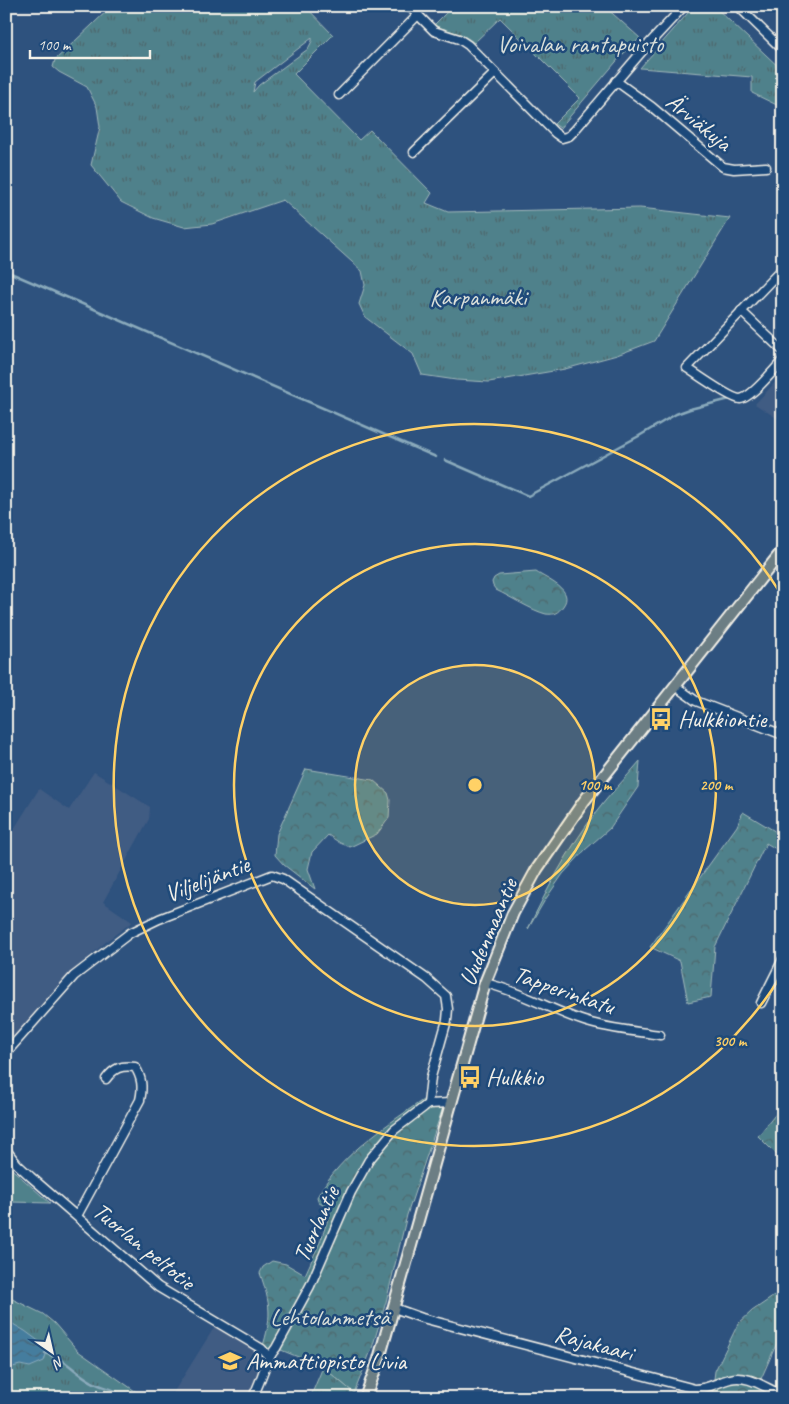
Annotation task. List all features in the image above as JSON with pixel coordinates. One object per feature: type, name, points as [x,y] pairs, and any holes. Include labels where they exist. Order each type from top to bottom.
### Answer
[{"type":"main road","name":"Uudenmaantie","points":[[365,1398],[394,1308],[486,983],[513,913],[542,861],[584,801],[783,550]]},
{"type":"street","points":[[409,6],[434,30],[464,41],[555,134],[562,138],[572,134],[616,81],[684,6]]},
{"type":"street","points":[[738,6],[783,50]]},
{"type":"street","points":[[338,95],[418,15]]},
{"type":"street","points":[[414,152],[495,73]]},
{"type":"street","name":"Ärviäkuja","points":[[616,81],[652,107],[723,167],[734,169],[766,167]]},
{"type":"street","points":[[783,268],[687,368],[731,396],[740,399],[749,395],[783,360]]},
{"type":"street","points":[[741,311],[783,351]]},
{"type":"street","points":[[675,686],[696,701],[783,736]]},
{"type":"street","name":"Viljelijäntie","points":[[6,1053],[74,976],[130,933],[159,919],[272,875],[283,879],[411,968],[446,996],[447,1020],[431,1077],[428,1104]]},
{"type":"street","points":[[761,1003],[783,959]]},
{"type":"street","name":"Tapperinkatu","points":[[486,983],[503,987],[568,1015],[598,1025],[660,1036]]},
{"type":"street","points":[[77,1216],[140,1100],[142,1091],[140,1075],[135,1067],[120,1067],[112,1071],[106,1079]]},
{"type":"street","points":[[428,1104],[452,1104]]},
{"type":"street","name":"Tuorlantie","points":[[252,1398],[265,1371],[268,1356],[276,1348],[310,1286],[360,1174],[381,1144],[394,1130],[428,1104]]},
{"type":"street","name":"Tuorlan peltotie","points":[[6,1150],[17,1164],[158,1287],[262,1349],[268,1356]]},
{"type":"street","name":"Rajakaari","points":[[394,1308],[422,1318],[695,1389],[708,1388],[729,1379],[741,1378],[783,1395]]},
{"type":"shaded area","points":[[783,374],[783,422],[755,404]]},
{"type":"shaded area","points":[[94,772],[150,807],[149,819],[103,902],[132,922],[108,940],[66,977],[6,1044],[6,842],[39,789],[69,810]]},
{"type":"shaded area","name":"Ammattiopisto Livia","points":[[217,1323],[268,1356],[252,1398],[170,1398]]},
{"type":"green space","name":"Karpanmäki","points":[[112,6],[305,6],[333,35],[294,74],[359,140],[370,130],[432,193],[426,203],[448,212],[640,208],[730,218],[654,341],[617,355],[565,369],[489,382],[422,375],[413,354],[365,317],[359,304],[365,285],[362,271],[283,200],[212,224],[184,227],[153,218],[121,202],[91,165],[100,127],[97,107],[87,87],[53,67],[55,60]],"holes":[[[312,38],[308,49],[259,85],[253,92],[255,82]]]},
{"type":"green space","name":"Voivalan rantapuisto","points":[[453,6],[604,6],[640,38],[621,56],[560,128],[554,124],[580,98],[500,18],[474,43],[460,34],[434,25]]},
{"type":"green space","points":[[694,6],[714,6],[783,71],[783,108],[752,93],[752,77],[640,68]]},
{"type":"green space","points":[[536,572],[553,582],[566,595],[563,606],[556,613],[546,614],[535,610],[496,590],[493,586],[494,578],[499,575]]},
{"type":"green space","points":[[640,761],[638,787],[610,828],[585,850],[563,874],[528,929],[558,870],[584,828]]},
{"type":"green space","points":[[306,769],[373,780],[388,793],[390,800],[389,818],[377,834],[350,847],[328,835],[312,852],[308,869],[315,889],[284,865],[275,855],[277,834]]},
{"type":"green space","points":[[743,812],[783,836],[783,853],[766,843],[715,947],[711,997],[688,1002],[680,961],[650,947],[737,826]]},
{"type":"green space","name":"Lehtolanmetsä","points":[[430,1095],[428,1104],[444,1104],[407,1215],[386,1302],[372,1348],[354,1393],[323,1367],[276,1348],[268,1356],[262,1349],[269,1311],[260,1273],[263,1267],[272,1261],[286,1264],[305,1275],[321,1240],[330,1213],[327,1207],[319,1203],[317,1197],[327,1181],[339,1166],[368,1140]]},
{"type":"green space","points":[[783,1105],[783,1161],[758,1136]]},
{"type":"green space","points":[[6,1164],[50,1203],[11,1202],[6,1200]]},
{"type":"green space","points":[[783,1290],[783,1329],[757,1388],[780,1398],[713,1398],[715,1371],[738,1324],[752,1311]]},
{"type":"green space","points":[[6,1296],[43,1314],[54,1323],[78,1351],[145,1398],[6,1398]]},
{"type":"green space","points":[[323,1367],[354,1393],[352,1398],[310,1398]]},
{"type":"water","points":[[6,1320],[48,1348],[44,1361],[30,1367],[20,1365],[6,1369]]},
{"type":"waterway","points":[[6,271],[436,457]]},
{"type":"waterway","points":[[445,460],[528,496],[676,414],[730,399]]},
{"type":"waterway","points":[[45,1353],[63,1361],[94,1383],[114,1391],[122,1398]]},
{"type":"place","name":"Hulkkiontie","points":[[661,719]]},
{"type":"place","name":"Hulkkio","points":[[470,1077]]},
{"type":"place","name":"Ammattiopisto Livia","points":[[230,1361]]}]
